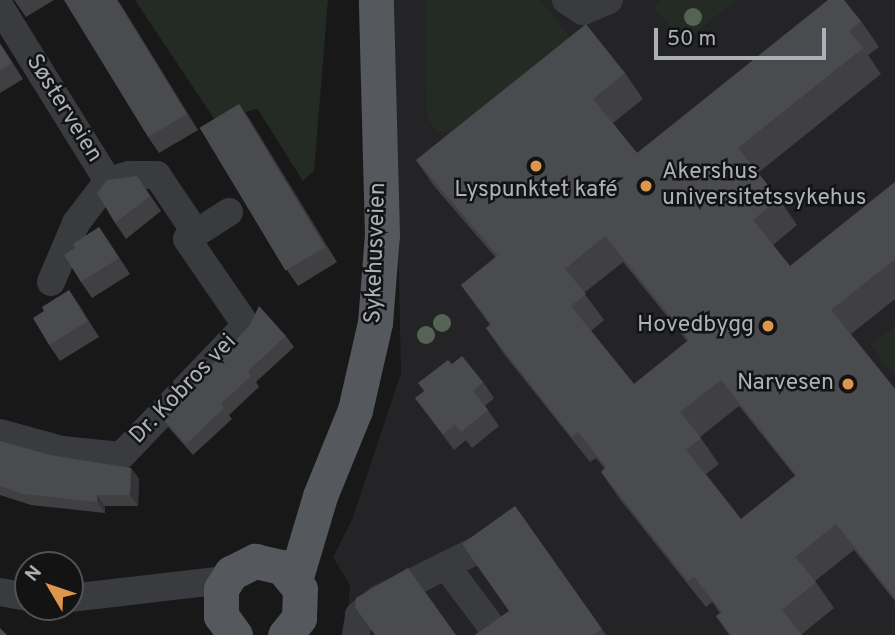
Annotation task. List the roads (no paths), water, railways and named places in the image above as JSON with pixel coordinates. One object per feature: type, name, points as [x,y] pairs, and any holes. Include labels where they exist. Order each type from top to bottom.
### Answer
[{"type":"main road","name":"Sykehusveien","points":[[296,580],[320,496],[355,410],[375,323],[382,235],[376,0]]},
{"type":"main road","name":"Sykehusveien","points":[[264,561],[320,496]]},
{"type":"main road","points":[[224,617],[238,567],[264,561],[282,567],[296,580],[302,599],[298,629]]},
{"type":"street","points":[[565,0],[583,11],[609,0]]},
{"type":"street","name":"Søsterveien","points":[[0,7],[8,37],[108,181],[129,175],[157,175],[196,233]]},
{"type":"street","points":[[51,282],[76,223],[108,181]]},
{"type":"street","points":[[196,233],[229,212]]},
{"type":"street","name":"Dr. Kobros vei","points":[[0,433],[62,450],[121,456],[246,326],[187,239],[196,233]]},
{"type":"street","points":[[356,635],[359,615],[379,599],[485,546]]},
{"type":"street","points":[[446,566],[498,635]]},
{"type":"street","points":[[84,597],[157,590],[224,617]]},
{"type":"place","name":"Lyspunktet kafé","points":[[536,166]]},
{"type":"place","name":"Akershus universitetssykehus","points":[[646,186]]},
{"type":"place","name":"Hovedbygg","points":[[768,326]]},
{"type":"place","name":"Narvesen","points":[[848,384]]}]
